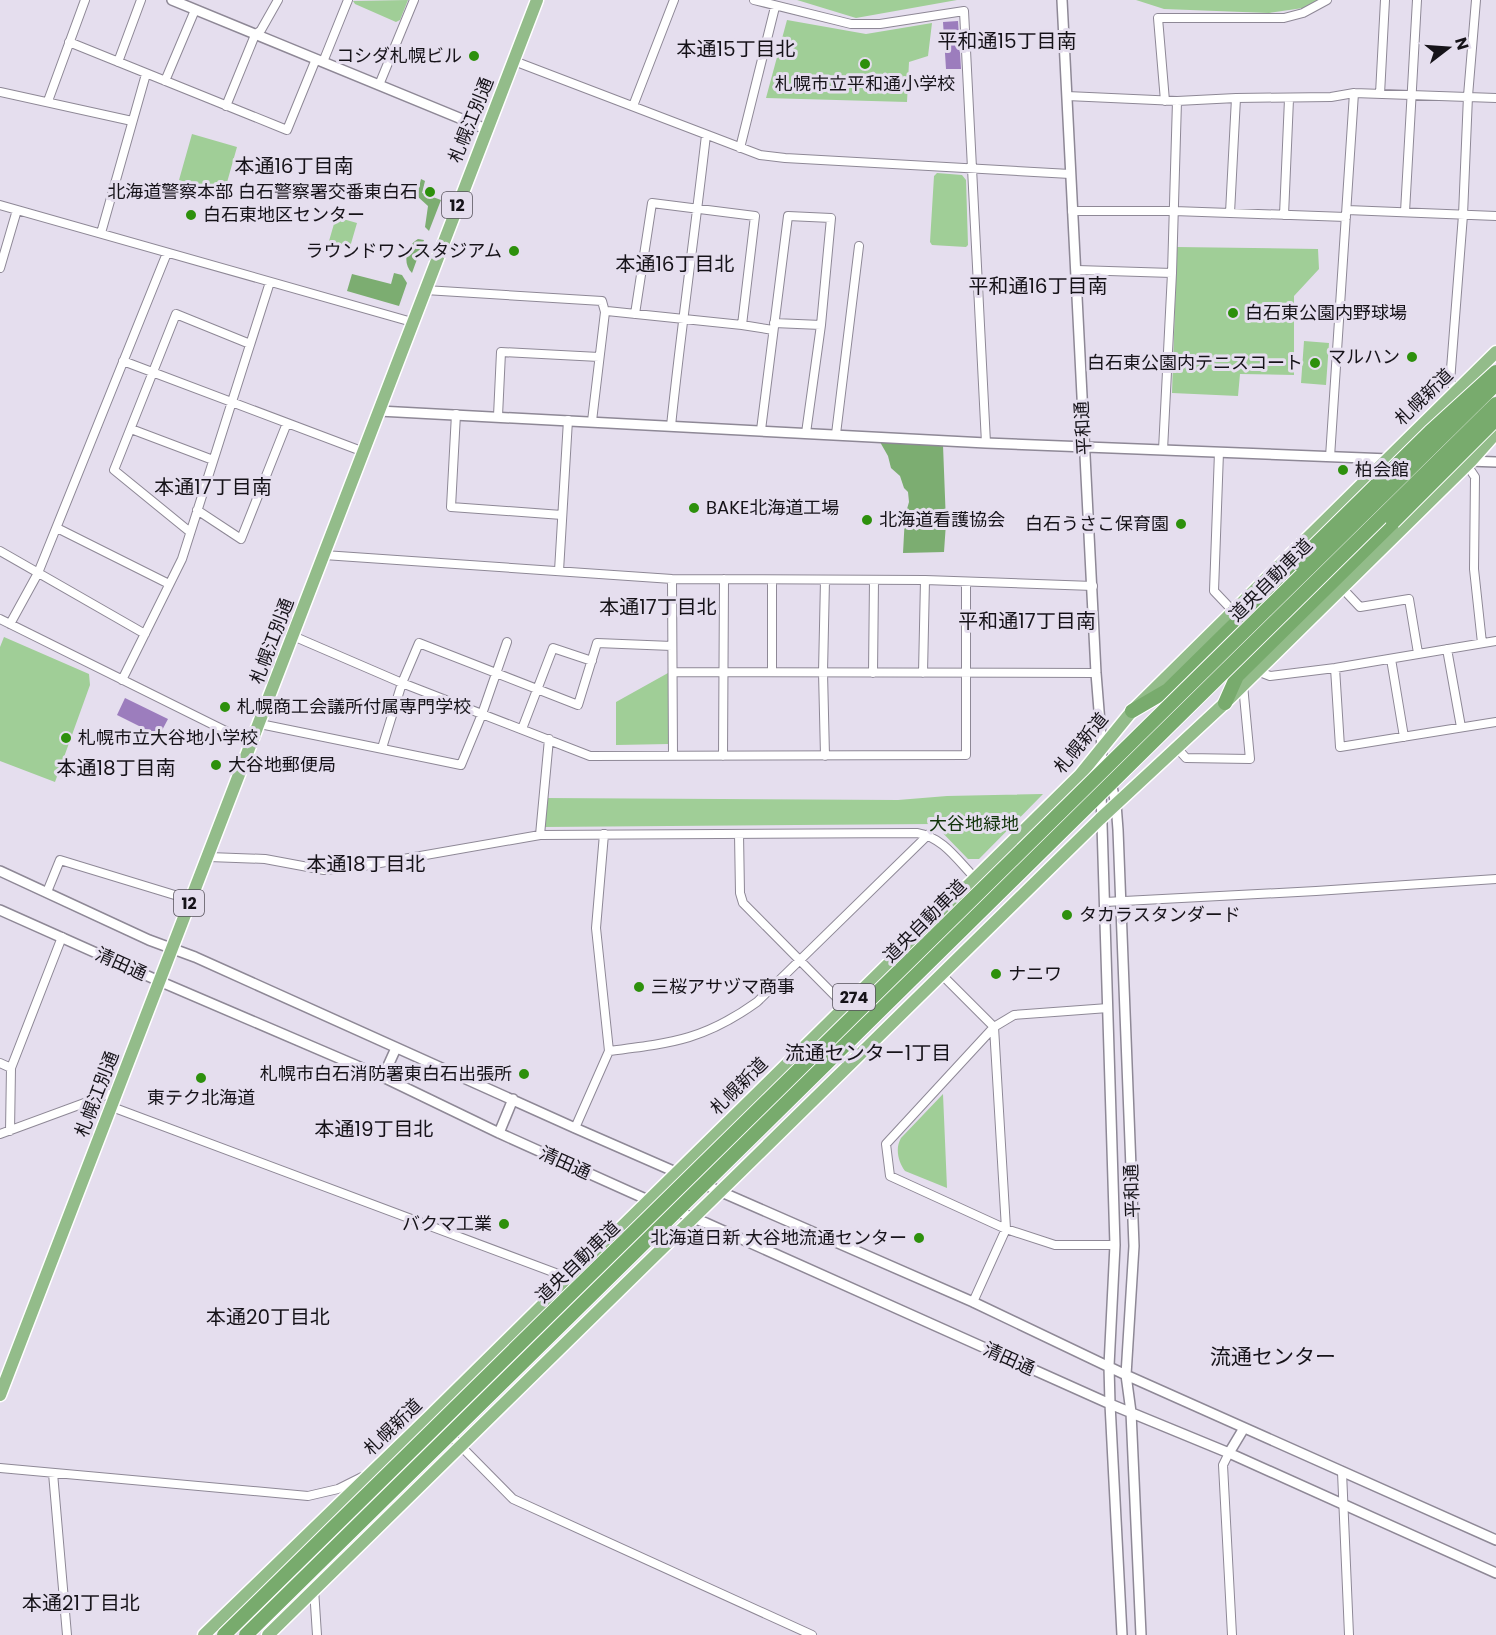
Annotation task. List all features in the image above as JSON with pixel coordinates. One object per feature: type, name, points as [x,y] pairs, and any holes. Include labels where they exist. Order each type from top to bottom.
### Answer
[{"type":"highway","name":"札幌江別通","points":[[0,1395],[537,0]]},
{"type":"highway","name":"札幌新道","points":[[204,1635],[430,1416],[1080,775],[1132,711],[1496,352]]},
{"type":"highway","points":[[1132,711],[1168,690],[1430,432],[1496,372]]},
{"type":"highway","name":"道央自動車道","points":[[224,1635],[1496,384]]},
{"type":"highway","name":"道央自動車道","points":[[246,1635],[1496,404]]},
{"type":"highway","points":[[1225,703],[1237,676],[1496,419]]},
{"type":"highway","name":"274","points":[[268,1635],[1100,819],[1225,703],[1469,463],[1496,433]]},
{"type":"street","points":[[48,101],[85,0]]},
{"type":"street","points":[[118,62],[141,0]]},
{"type":"street","points":[[172,0],[486,129]]},
{"type":"street","points":[[226,106],[255,35],[261,30],[278,0]]},
{"type":"street","points":[[69,42],[287,130],[348,0]]},
{"type":"street","points":[[379,85],[414,0]]},
{"type":"street","points":[[633,106],[674,0]]},
{"type":"street","points":[[754,0],[851,24],[880,24],[964,11],[986,443]]},
{"type":"street","name":"平和通","points":[[1062,0],[1096,673],[1102,748],[1100,819],[1105,902],[1115,1245],[1109,1366],[1122,1635]]},
{"type":"street","points":[[1165,101],[1158,18],[1284,18],[1303,13],[1327,0]]},
{"type":"street","points":[[1380,94],[1385,0]]},
{"type":"street","points":[[1405,212],[1417,0]]},
{"type":"street","points":[[1457,391],[1450,382],[1476,0]]},
{"type":"street","points":[[740,148],[775,6]]},
{"type":"street","points":[[165,81],[195,10]]},
{"type":"street","points":[[514,61],[760,155],[1070,174]]},
{"type":"street","points":[[101,234],[146,74]]},
{"type":"street","points":[[0,92],[132,121]]},
{"type":"street","points":[[1067,96],[1177,102],[1236,98],[1331,97],[1354,93],[1496,98]]},
{"type":"street","points":[[1330,457],[1354,93]]},
{"type":"street","points":[[1230,213],[1236,98]]},
{"type":"street","points":[[1284,215],[1289,99]]},
{"type":"street","points":[[1163,450],[1172,273],[1177,102]]},
{"type":"street","points":[[671,426],[706,135]]},
{"type":"street","points":[[635,314],[652,203],[755,216],[741,325]]},
{"type":"street","points":[[0,205],[412,322]]},
{"type":"street","points":[[0,268],[17,210]]},
{"type":"street","points":[[1072,211],[1174,211],[1284,215],[1405,212],[1496,216]]},
{"type":"street","points":[[760,430],[788,216],[831,218],[806,433]]},
{"type":"street","points":[[836,434],[859,246]]},
{"type":"street","points":[[10,624],[38,573],[167,253]]},
{"type":"street","points":[[1077,270],[1172,273]]},
{"type":"street","points":[[122,680],[182,559],[270,282]]},
{"type":"street","points":[[425,290],[602,301],[605,312],[592,421]]},
{"type":"street","points":[[605,312],[774,327],[820,325]]},
{"type":"street","points":[[190,532],[114,470],[176,314],[250,344]]},
{"type":"street","points":[[498,417],[501,352],[599,357]]},
{"type":"street","points":[[123,361],[364,452]]},
{"type":"street","points":[[379,411],[986,443],[1469,463],[1496,462]]},
{"type":"street","points":[[456,414],[451,507],[562,515]]},
{"type":"street","points":[[559,571],[568,420]]},
{"type":"street","points":[[197,510],[241,539],[287,423]]},
{"type":"street","points":[[131,429],[213,460]]},
{"type":"street","points":[[1219,452],[1214,591],[1233,611]]},
{"type":"street","points":[[1469,463],[1475,477],[1474,569],[1482,643]]},
{"type":"street","points":[[57,528],[169,584]]},
{"type":"street","points":[[0,551],[145,634]]},
{"type":"street","points":[[324,555],[672,579],[925,579],[1093,586]]},
{"type":"street","points":[[672,579],[674,756]]},
{"type":"street","points":[[723,756],[724,579]]},
{"type":"street","points":[[923,674],[925,579]]},
{"type":"street","points":[[772,580],[772,672]]},
{"type":"street","points":[[825,580],[823,672],[825,756]]},
{"type":"street","points":[[873,673],[874,580]]},
{"type":"street","points":[[293,636],[402,683],[590,756],[966,755],[966,582]]},
{"type":"street","points":[[1342,588],[1360,607],[1409,599],[1418,653]]},
{"type":"street","points":[[0,619],[252,744]]},
{"type":"street","points":[[1257,670],[1270,676],[1335,668],[1496,641]]},
{"type":"street","points":[[260,724],[461,765],[482,714],[507,642]]},
{"type":"street","points":[[382,748],[402,683],[418,643],[578,705],[597,643],[672,645]]},
{"type":"street","points":[[522,729],[553,648],[592,661]]},
{"type":"street","points":[[1447,649],[1461,727]]},
{"type":"street","points":[[1391,659],[1404,737]]},
{"type":"street","points":[[1335,668],[1340,747],[1496,722]]},
{"type":"street","points":[[673,672],[1096,673]]},
{"type":"street","points":[[1177,748],[1186,758],[1250,759],[1243,685]]},
{"type":"street","points":[[540,835],[549,739]]},
{"type":"street","name":"平和通","points":[[1102,748],[1116,804],[1134,1246],[1126,1375],[1131,1412],[1141,1635]]},
{"type":"street","points":[[209,857],[265,859],[324,870],[363,867],[540,835],[917,832],[928,834],[938,840],[975,878]]},
{"type":"street","points":[[575,1128],[609,1051],[596,928],[604,834]]},
{"type":"street","points":[[739,834],[740,893],[743,903],[845,1006]]},
{"type":"street","points":[[609,1051],[679,1041],[713,1029],[757,1002],[928,834]]},
{"type":"street","points":[[47,892],[60,860],[190,900]]},
{"type":"street","name":"清田通","points":[[0,871],[676,1173],[973,1302],[1126,1375],[1496,1540]]},
{"type":"street","points":[[1105,902],[1496,879]]},
{"type":"street","name":"清田通","points":[[0,910],[383,1077],[499,1133],[648,1200],[695,1218],[1110,1404],[1229,1453],[1496,1574]]},
{"type":"street","points":[[10,1131],[11,1068],[62,937]]},
{"type":"street","points":[[942,974],[994,1027],[1006,1229],[973,1302]]},
{"type":"street","points":[[1108,1008],[1014,1015],[994,1027],[886,1144],[890,1176],[1006,1229],[1055,1245],[1115,1245]]},
{"type":"street","points":[[383,1077],[396,1048]]},
{"type":"street","points":[[0,1063],[11,1068]]},
{"type":"street","points":[[0,1134],[117,1090]]},
{"type":"street","points":[[499,1133],[513,1100]]},
{"type":"street","points":[[112,1107],[569,1278]]},
{"type":"street","points":[[430,1416],[513,1499],[798,1632],[812,1635]]},
{"type":"street","points":[[1232,1635],[1222,1466],[1244,1428]]},
{"type":"street","points":[[0,1468],[308,1496],[338,1489],[371,1473]]},
{"type":"street","points":[[1342,1472],[1349,1635]]},
{"type":"street","points":[[53,1473],[67,1635]]},
{"type":"street","points":[[314,1589],[317,1635]]},
{"type":"street","points":[[273,1635],[289,1614]]},
{"type":"green space","points":[[408,0],[400,20],[396,22],[355,4],[353,1]]},
{"type":"green space","points":[[797,0],[957,0],[856,18]]},
{"type":"green space","points":[[1136,0],[1319,0],[1303,8],[1269,13],[1164,9]]},
{"type":"green space","points":[[787,20],[866,34],[932,23],[928,56],[909,62],[907,102],[766,98]]},
{"type":"green space","points":[[192,134],[237,147],[224,193],[179,180]]},
{"type":"green space","points":[[937,173],[962,175],[966,180],[968,245],[966,247],[932,245],[930,242],[934,176]]},
{"type":"green space","points":[[421,179],[425,181],[422,193],[441,200],[429,231],[425,227],[428,206],[417,196]]},
{"type":"green space","points":[[336,217],[357,223],[350,247],[329,241]]},
{"type":"green space","points":[[418,239],[424,240],[412,273],[406,260],[408,250]]},
{"type":"green space","points":[[1177,247],[1318,249],[1319,269],[1294,296],[1294,375],[1240,374],[1238,396],[1172,393]]},
{"type":"green space","points":[[394,273],[402,275],[407,283],[399,306],[347,291],[352,274],[391,284]]},
{"type":"green space","name":"白石東公園内テニスコート","points":[[1304,341],[1329,343],[1326,385],[1301,383]]},
{"type":"green space","points":[[880,442],[943,445],[946,523],[944,552],[903,553],[905,516],[909,502],[908,492],[900,476],[891,468],[888,456]]},
{"type":"green space","points":[[4,637],[89,674],[90,685],[55,782],[0,761],[0,647]]},
{"type":"green space","points":[[668,673],[669,744],[616,745],[616,702]]},
{"type":"green space","name":"大谷地緑地","points":[[1043,794],[979,859],[968,859],[934,824],[543,827],[545,798],[898,800],[947,796]]},
{"type":"green space","points":[[943,1094],[947,1188],[905,1171],[899,1159],[898,1150],[901,1138]]},
{"type":"shaded area","points":[[958,21],[961,69],[946,69],[943,22]]},
{"type":"shaded area","points":[[125,698],[168,719],[159,736],[117,715]]},
{"type":"place","name":"コシダ札幌ビル","points":[[474,56]]},
{"type":"place","name":"札幌市立平和通小学校","points":[[865,64]]},
{"type":"place","name":"北海道警察本部 白石警察署交番東白石","points":[[430,192]]},
{"type":"place","name":"白石東地区センター","points":[[191,215]]},
{"type":"place","name":"ラウンドワンスタジアム","points":[[514,251]]},
{"type":"place","name":"白石東公園内野球場","points":[[1233,313]]},
{"type":"place","name":"マルハン","points":[[1412,357]]},
{"type":"place","name":"白石東公園内テニスコート","points":[[1315,363]]},
{"type":"place","name":"柏会館","points":[[1343,470]]},
{"type":"place","name":"BAKE北海道工場","points":[[694,508]]},
{"type":"place","name":"北海道看護協会","points":[[867,520]]},
{"type":"place","name":"白石うさこ保育園","points":[[1181,524]]},
{"type":"place","name":"札幌商工会議所付属専門学校","points":[[225,707]]},
{"type":"place","name":"札幌市立大谷地小学校","points":[[66,738]]},
{"type":"place","name":"大谷地郵便局","points":[[216,765]]},
{"type":"place","name":"タカラスタンダード","points":[[1067,915]]},
{"type":"place","name":"ナニワ","points":[[996,974]]},
{"type":"place","name":"三桜アサヅマ商事","points":[[639,987]]},
{"type":"place","name":"札幌市白石消防署東白石出張所","points":[[524,1074]]},
{"type":"place","name":"東テク北海道","points":[[201,1078]]},
{"type":"place","name":"バクマ工業","points":[[504,1224]]},
{"type":"place","name":"北海道日新 大谷地流通センター","points":[[919,1238]]},
{"type":"district","name":"平和通15丁目南","points":[[1007,41]]},
{"type":"district","name":"本通15丁目北","points":[[736,49]]},
{"type":"district","name":"本通16丁目南","points":[[294,166]]},
{"type":"district","name":"本通16丁目北","points":[[675,264]]},
{"type":"district","name":"平和通16丁目南","points":[[1038,286]]},
{"type":"district","name":"本通17丁目南","points":[[213,487]]},
{"type":"district","name":"本通17丁目北","points":[[658,607]]},
{"type":"district","name":"平和通17丁目南","points":[[1027,621]]},
{"type":"district","name":"本通18丁目南","points":[[116,768]]},
{"type":"district","name":"本通18丁目北","points":[[366,864]]},
{"type":"district","name":"流通センター1丁目","points":[[868,1053]]},
{"type":"district","name":"本通19丁目北","points":[[374,1129]]},
{"type":"district","name":"本通20丁目北","points":[[268,1317]]},
{"type":"district","name":"流通センター","points":[[1273,1357]]},
{"type":"district","name":"本通21丁目北","points":[[81,1603]]}]
